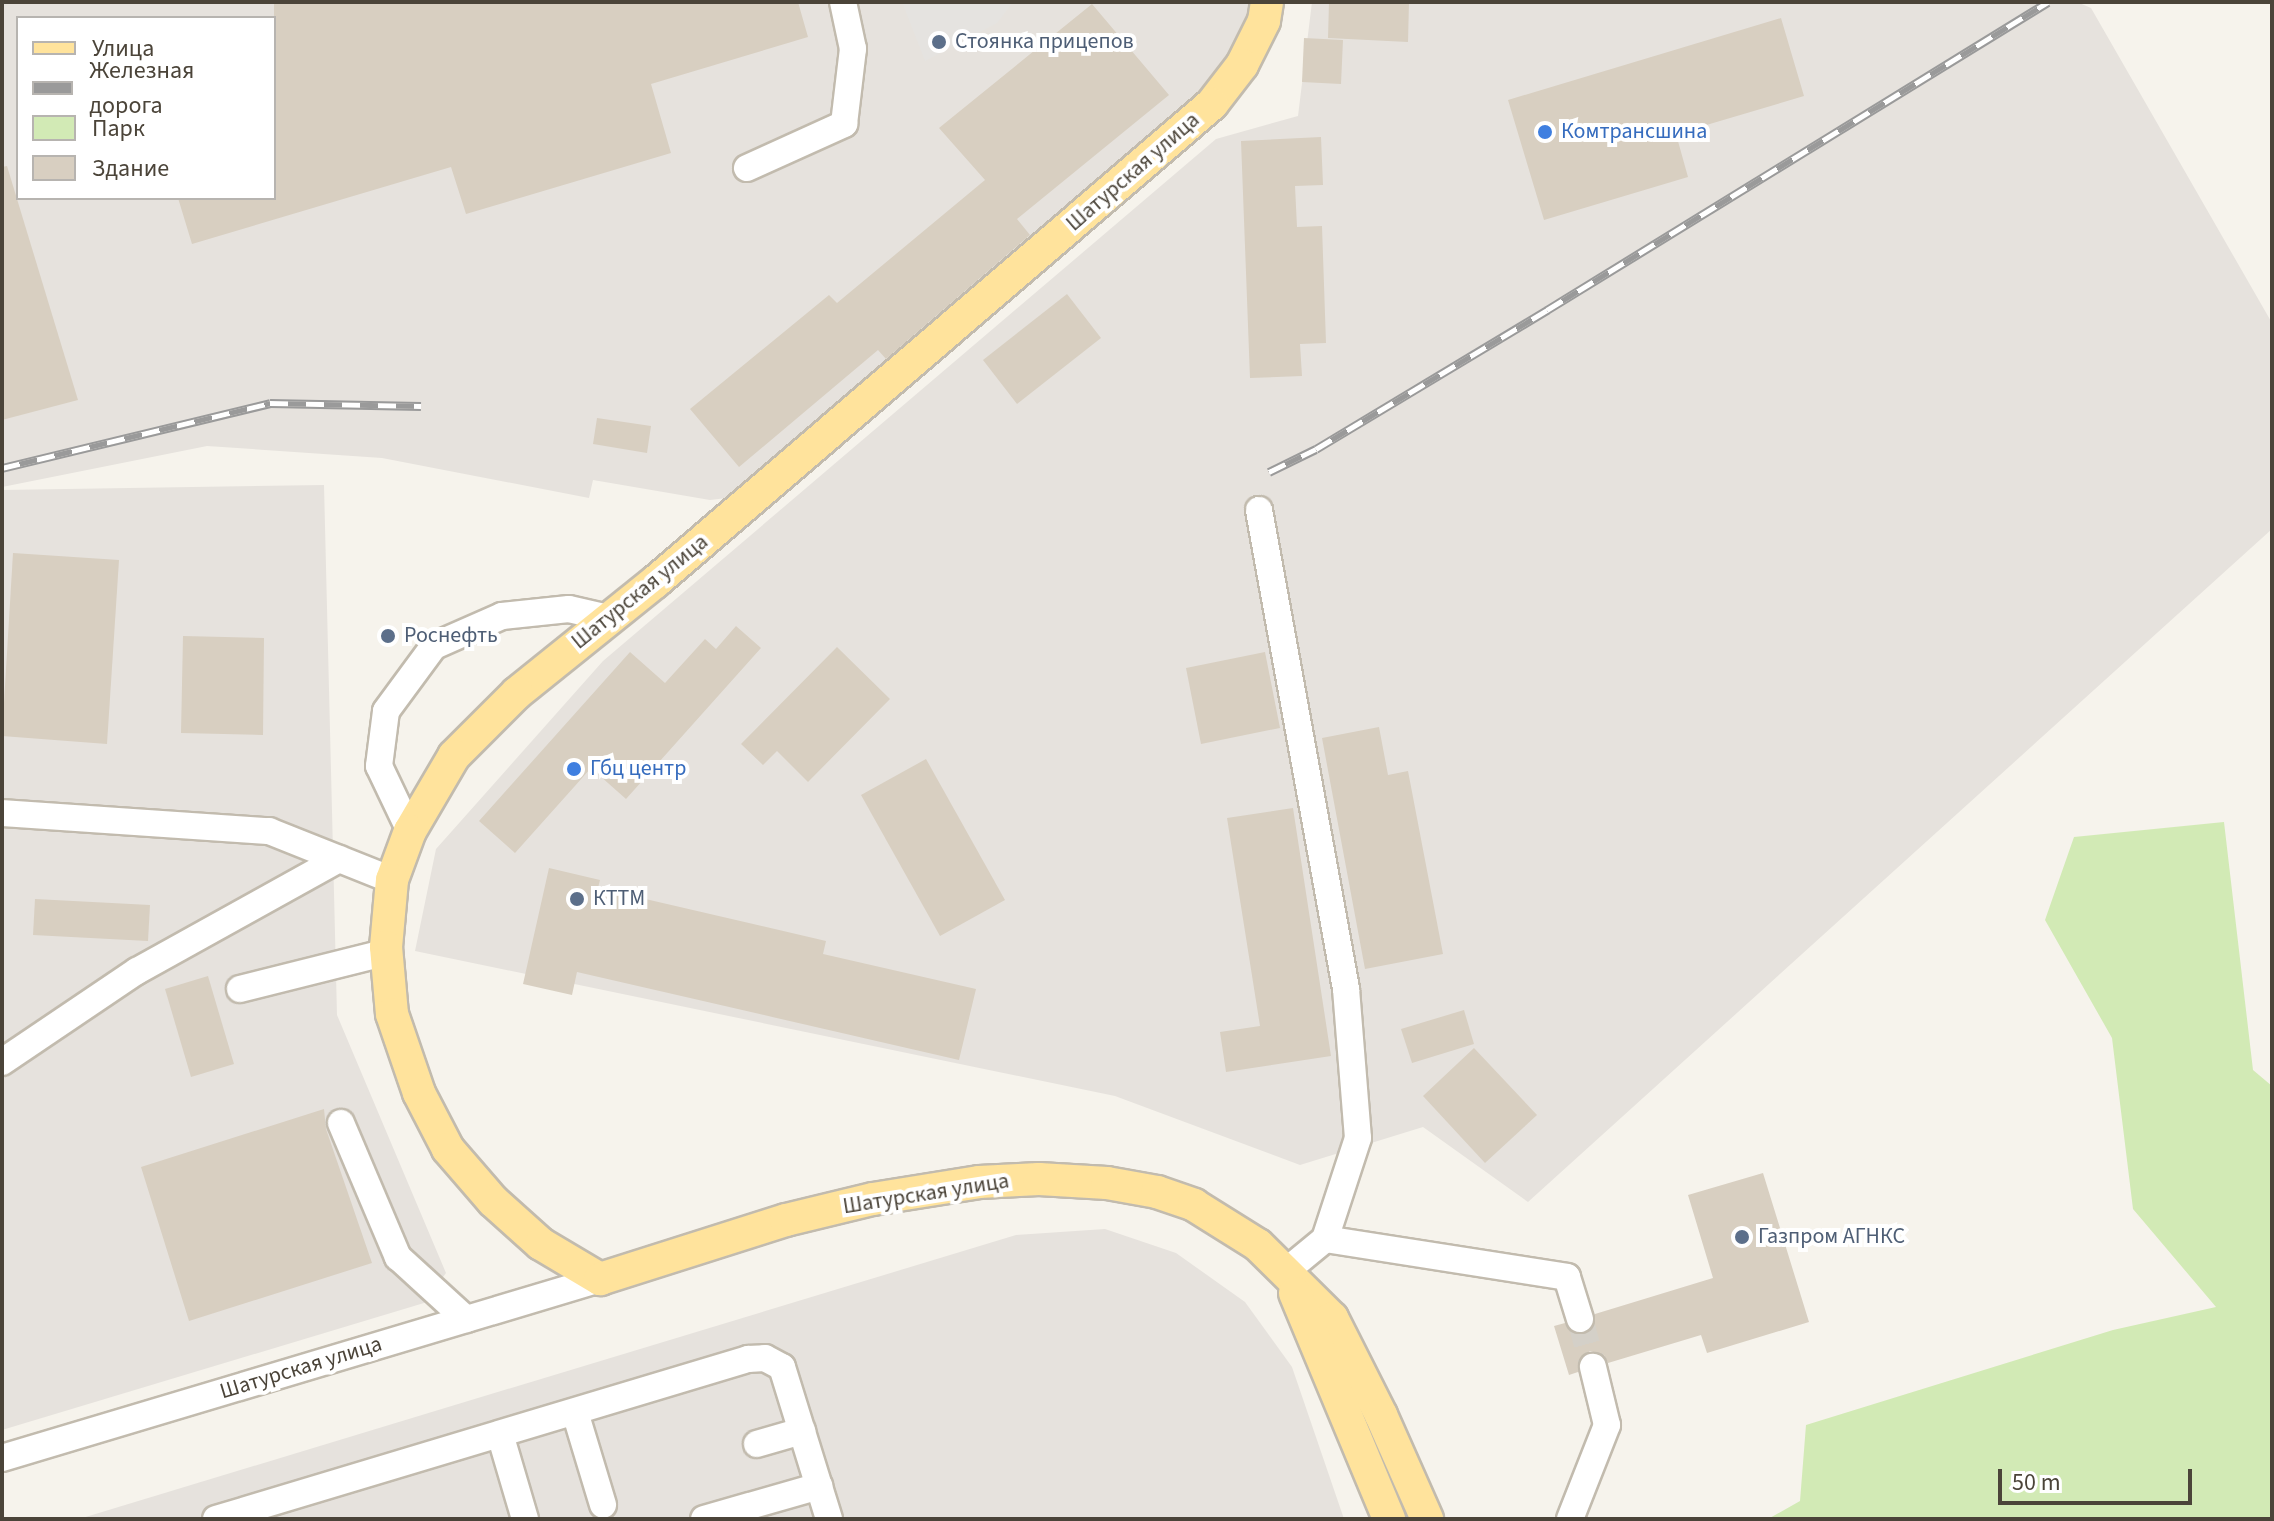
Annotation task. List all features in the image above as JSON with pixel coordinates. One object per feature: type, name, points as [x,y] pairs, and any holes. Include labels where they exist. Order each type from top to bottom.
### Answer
[{"type":"main road","name":"Шатурская улица","points":[[1267,2],[1264,21],[1242,65],[1212,104],[655,582],[517,693],[454,756],[410,831],[392,880],[387,952],[392,1014],[419,1093],[448,1149],[493,1201],[541,1244],[600,1279],[786,1220],[873,1199],[979,1182],[1039,1179],[1132,1187],[1194,1205],[1258,1245],[1332,1318],[1381,1415],[1427,1519]]},
{"type":"main road","name":"Шатурская улица","points":[[1285,1272],[1320,1347],[1389,1519]]},
{"type":"street","points":[[747,168],[844,124],[853,49],[843,2]]},
{"type":"street","points":[[1259,510],[1346,989],[1358,1138],[1325,1239],[1285,1272]]},
{"type":"street","points":[[410,831],[379,766],[386,711],[434,646],[502,616],[569,609],[607,618]]},
{"type":"street","points":[[2,813],[269,831],[392,880]]},
{"type":"street","points":[[2,1062],[137,971],[339,859]]},
{"type":"street","points":[[240,989],[387,952]]},
{"type":"street","points":[[341,1123],[398,1257],[466,1319]]},
{"type":"street","points":[[1325,1239],[1567,1277],[1580,1319]]},
{"type":"street","name":"Шатурская улица","points":[[2,1458],[600,1279]]},
{"type":"street","points":[[216,1519],[748,1359],[765,1358],[782,1367],[829,1519]]},
{"type":"street","points":[[1570,1519],[1607,1425],[1593,1367]]},
{"type":"street","points":[[575,1412],[603,1505]]},
{"type":"street","points":[[757,1444],[802,1431]]},
{"type":"street","points":[[500,1434],[525,1519]]},
{"type":"street","points":[[704,1519],[819,1486]]},
{"type":"shaded area","points":[[2,2],[1250,2],[1237,62],[735,497],[710,500],[593,480],[589,498],[382,458],[207,446],[2,487]]},
{"type":"shaded area","name":"Стоянка прицепов","points":[[902,2],[1013,2],[997,23],[925,61]]},
{"type":"shaded area","points":[[1312,2],[2077,2],[2091,8],[2272,323],[2272,529],[1528,1202],[1423,1127],[1300,1165],[1115,1096],[415,951],[436,849],[603,661],[1216,139],[1298,116]]},
{"type":"shaded area","points":[[324,485],[337,1015],[446,1273],[424,1303],[2,1430],[2,490]]},
{"type":"shaded area","points":[[1105,1229],[1176,1253],[1245,1302],[1292,1367],[1344,1519],[79,1519],[1016,1235]]},
{"type":"green space","points":[[2224,822],[2253,1070],[2272,1086],[2272,1519],[1768,1519],[1800,1501],[1806,1425],[2113,1330],[2216,1307],[2133,1209],[2112,1038],[2045,920],[2074,837]]},
{"type":"building","points":[[274,2],[798,2],[808,37],[651,84],[671,153],[466,214],[451,167],[192,244],[179,200],[276,200]]},
{"type":"building","points":[[1329,2],[1409,2],[1408,42],[1328,38]]},
{"type":"building","points":[[1092,4],[1169,95],[1017,219],[1030,235],[886,359],[878,350],[739,467],[690,409],[829,295],[837,303],[985,180],[939,128]]},
{"type":"building","points":[[1781,18],[1804,96],[1676,134],[1688,177],[1544,220],[1508,100]]},
{"type":"building","points":[[1304,38],[1343,40],[1341,84],[1302,82]]},
{"type":"building","points":[[1321,137],[1323,185],[1295,186],[1297,227],[1322,226],[1326,343],[1300,344],[1302,376],[1250,378],[1241,141]]},
{"type":"building","points":[[7,166],[78,400],[2,420],[2,167]]},
{"type":"building","points":[[1067,294],[1101,338],[1017,404],[983,360]]},
{"type":"building","points":[[597,418],[651,426],[647,453],[593,444]]},
{"type":"building","points":[[13,553],[119,560],[107,744],[2,736]]},
{"type":"building","points":[[736,626],[761,648],[626,799],[591,768],[515,853],[479,821],[630,652],[665,683],[705,639],[716,649]]},
{"type":"building","points":[[183,636],[264,638],[263,735],[181,733]]},
{"type":"building","points":[[837,647],[890,699],[808,782],[777,751],[763,765],[741,744]]},
{"type":"building","points":[[1265,652],[1280,728],[1201,744],[1186,668]]},
{"type":"building","points":[[1379,727],[1388,775],[1408,771],[1443,954],[1365,969],[1322,738]]},
{"type":"building","points":[[926,759],[1005,900],[940,936],[861,795]]},
{"type":"building","points":[[1293,808],[1331,1056],[1226,1072],[1220,1032],[1260,1026],[1227,818]]},
{"type":"building","points":[[549,868],[600,880],[598,888],[826,941],[823,954],[976,989],[959,1060],[577,972],[572,995],[523,984]]},
{"type":"building","points":[[35,899],[150,905],[148,941],[33,935]]},
{"type":"building","points":[[208,976],[234,1064],[191,1077],[165,989]]},
{"type":"building","points":[[1464,1010],[1474,1044],[1412,1063],[1401,1029]]},
{"type":"building","points":[[1474,1048],[1537,1115],[1485,1163],[1423,1096]]},
{"type":"building","points":[[324,1109],[326,1129],[372,1263],[189,1321],[141,1167]]},
{"type":"building","name":"Газпром АГНКС","points":[[1763,1173],[1809,1322],[1707,1353],[1701,1335],[1608,1363],[1604,1355],[1590,1351],[1578,1362],[1578,1372],[1569,1375],[1554,1326],[1565,1323],[1570,1331],[1584,1334],[1592,1329],[1595,1314],[1713,1278],[1688,1195]]},
{"type":"tunnel","points":[[1580,1319],[1593,1367]]},
{"type":"railway","points":[[1269,472],[1316,449],[1547,310],[2048,2]]},
{"type":"railway","points":[[2,468],[270,403],[421,406]]},
{"type":"place","name":"Стоянка прицепов","points":[[939,42]]},
{"type":"place","name":"Комтрансшина","points":[[1545,132]]},
{"type":"place","name":"Роснефть","points":[[388,636]]},
{"type":"place","name":"Гбц центр","points":[[574,769]]},
{"type":"place","name":"КТТМ","points":[[577,899]]},
{"type":"place","name":"Газпром АГНКС","points":[[1742,1237]]}]
